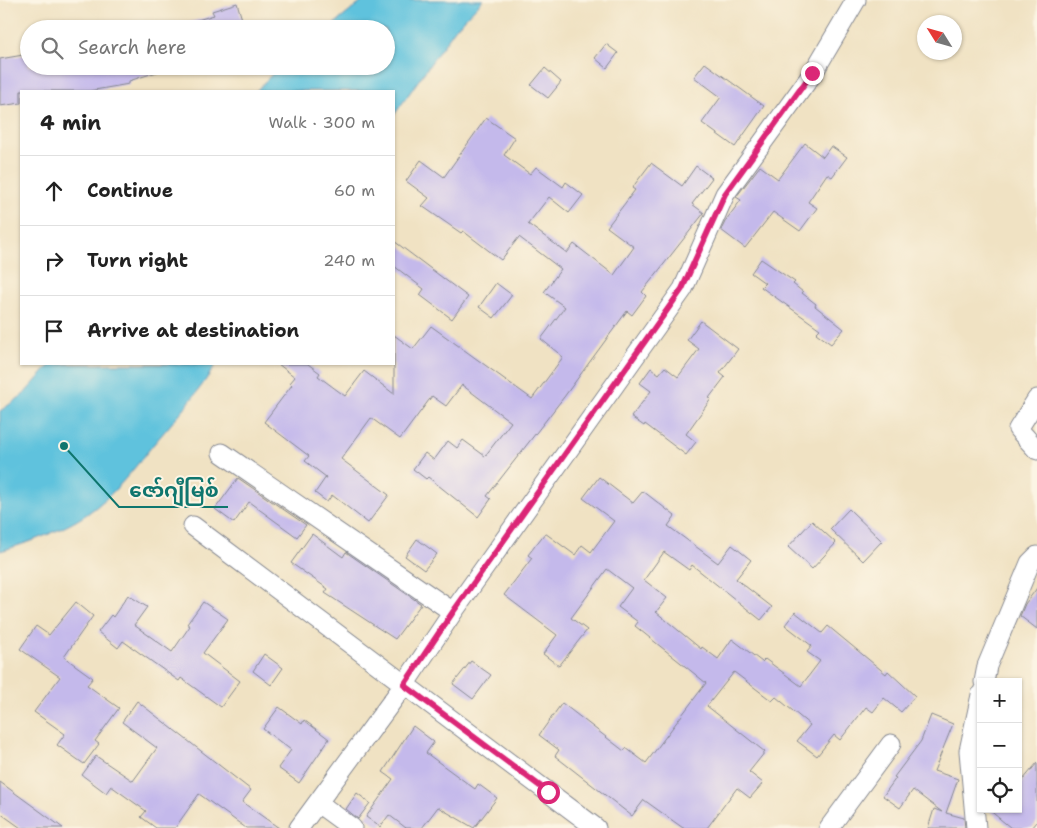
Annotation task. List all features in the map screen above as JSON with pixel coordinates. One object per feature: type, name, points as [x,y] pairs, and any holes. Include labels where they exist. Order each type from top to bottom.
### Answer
[{"type":"street","points":[[299,828],[404,685],[453,612],[682,289],[725,194],[812,73],[856,0]]},
{"type":"street","points":[[1037,399],[1018,429],[1037,450]]},
{"type":"street","points":[[222,453],[453,612]]},
{"type":"street","points":[[193,526],[596,828]]},
{"type":"street","points":[[985,678],[987,666],[1030,563],[1037,556]]},
{"type":"street","points":[[976,828],[969,751],[977,714]]},
{"type":"street","points":[[829,828],[891,744]]},
{"type":"street","points":[[318,803],[352,828]]},
{"type":"water","points":[[364,0],[483,0],[455,29],[395,114],[395,90],[257,90],[271,75],[395,75],[395,20],[339,20]]},
{"type":"water","points":[[50,365],[215,365],[186,406],[130,473],[97,507],[78,520],[57,530],[0,551],[0,411],[23,395]]},
{"type":"building","points":[[237,3],[242,20],[198,20],[214,15],[212,11]]},
{"type":"building","points":[[606,44],[618,53],[607,68],[595,58]]},
{"type":"building","points":[[20,56],[20,75],[148,75],[129,81],[129,84],[95,90],[20,90],[20,103],[0,106],[0,59]]},
{"type":"building","points":[[705,63],[764,106],[735,147],[702,123],[721,97],[694,77]]},
{"type":"building","points":[[545,68],[561,82],[548,98],[531,85]]},
{"type":"building","points":[[486,118],[515,138],[504,155],[530,174],[536,167],[563,187],[566,182],[583,195],[569,213],[549,197],[528,224],[567,253],[574,244],[614,275],[634,247],[607,227],[635,190],[632,188],[651,163],[682,186],[696,166],[712,178],[692,204],[704,213],[642,292],[646,296],[632,315],[627,311],[564,397],[487,496],[491,499],[478,517],[428,477],[426,479],[413,469],[425,453],[434,460],[448,441],[457,448],[463,440],[485,456],[511,422],[462,385],[446,406],[432,396],[400,439],[371,418],[341,459],[389,495],[368,523],[332,495],[327,502],[315,493],[326,477],[305,461],[309,456],[264,422],[292,385],[290,383],[295,377],[279,365],[309,365],[320,373],[318,376],[345,396],[364,371],[394,394],[395,336],[413,349],[431,326],[532,399],[563,357],[541,339],[565,307],[544,292],[561,269],[519,237],[501,260],[463,231],[461,233],[422,206],[429,198],[406,181],[421,160],[444,177]]},
{"type":"building","points":[[805,143],[823,157],[831,146],[847,157],[832,177],[827,174],[808,202],[817,208],[800,231],[773,212],[745,248],[721,230],[741,200],[736,197],[760,166],[778,179]]},
{"type":"building","points":[[395,242],[468,297],[452,319],[420,295],[424,289],[395,267]]},
{"type":"building","points":[[761,259],[795,282],[793,284],[816,304],[815,306],[844,329],[831,344],[816,333],[820,329],[761,287],[765,283],[751,273]]},
{"type":"building","points":[[496,283],[512,295],[494,318],[479,307]]},
{"type":"building","points":[[701,321],[738,349],[720,373],[725,377],[686,434],[696,442],[686,455],[645,424],[644,426],[631,417],[651,391],[640,383],[651,368],[659,374],[665,367],[678,377],[699,349],[687,340]]},
{"type":"building","points":[[599,477],[633,503],[643,491],[675,516],[668,526],[718,563],[732,545],[751,560],[736,579],[772,607],[761,620],[692,565],[689,570],[664,552],[644,580],[667,598],[656,612],[701,649],[702,647],[718,659],[732,639],[762,662],[765,659],[801,686],[820,661],[807,652],[812,646],[785,625],[795,612],[822,633],[828,626],[886,674],[888,671],[915,696],[901,712],[884,698],[873,712],[866,707],[840,740],[834,735],[817,756],[797,741],[810,725],[776,697],[772,701],[734,672],[707,706],[765,752],[749,772],[763,783],[750,798],[737,788],[707,828],[683,828],[644,800],[632,816],[555,756],[559,750],[539,735],[562,703],[624,751],[626,748],[646,763],[706,683],[635,626],[638,622],[618,607],[632,588],[607,569],[571,618],[587,630],[559,666],[543,654],[557,635],[504,595],[532,558],[528,555],[545,533],[575,555],[582,545],[591,552],[614,521],[583,498]]},
{"type":"building","points":[[238,478],[306,525],[297,537],[249,502],[234,523],[215,509]]},
{"type":"building","points":[[849,509],[882,541],[863,561],[830,529]]},
{"type":"building","points":[[812,521],[836,543],[812,569],[788,547]]},
{"type":"building","points":[[312,534],[343,557],[346,552],[421,604],[395,639],[325,593],[328,589],[291,563]]},
{"type":"building","points":[[417,539],[437,554],[424,570],[405,556]]},
{"type":"building","points":[[1037,588],[1037,629],[1020,616],[1025,604]]},
{"type":"building","points":[[128,595],[147,607],[134,625],[172,652],[190,626],[187,624],[203,602],[228,619],[203,653],[240,681],[221,707],[181,678],[179,681],[123,641],[118,648],[98,632],[111,615],[113,617]]},
{"type":"building","points":[[76,602],[93,616],[64,657],[93,678],[87,685],[119,708],[95,741],[99,744],[84,764],[57,745],[65,734],[34,712],[60,677],[20,649],[36,626],[49,635]]},
{"type":"building","points":[[264,654],[283,668],[271,685],[253,671]]},
{"type":"building","points":[[471,661],[491,675],[473,699],[453,684]]},
{"type":"building","points":[[137,701],[251,790],[242,802],[279,828],[246,828],[199,794],[175,828],[156,828],[141,817],[146,811],[111,786],[106,793],[82,775],[96,756],[133,781],[157,748],[122,722]]},
{"type":"building","points":[[279,707],[302,724],[304,720],[329,739],[299,783],[278,768],[291,750],[263,729]]},
{"type":"building","points":[[931,715],[953,724],[934,771],[958,779],[946,813],[964,818],[965,828],[928,828],[934,809],[942,812],[913,790],[900,808],[883,796],[896,778],[894,777],[921,741]]},
{"type":"building","points":[[413,726],[434,742],[426,753],[475,789],[478,784],[497,798],[474,828],[438,807],[422,828],[406,828],[389,815],[380,827],[366,817],[393,779],[383,772]]},
{"type":"building","points":[[1037,763],[1037,822],[1032,828],[1011,828],[993,813],[1022,813],[1022,781]]},
{"type":"building","points":[[0,782],[63,828],[21,828],[0,813]]},
{"type":"building","points":[[357,793],[370,803],[358,819],[346,809]]},
{"type":"place","name":"ဇော်ဂျီမြစ်","points":[[64,446]]},
{"type":"route","points":[[548,792],[404,685],[453,612],[682,289],[725,194],[812,73]]}]
